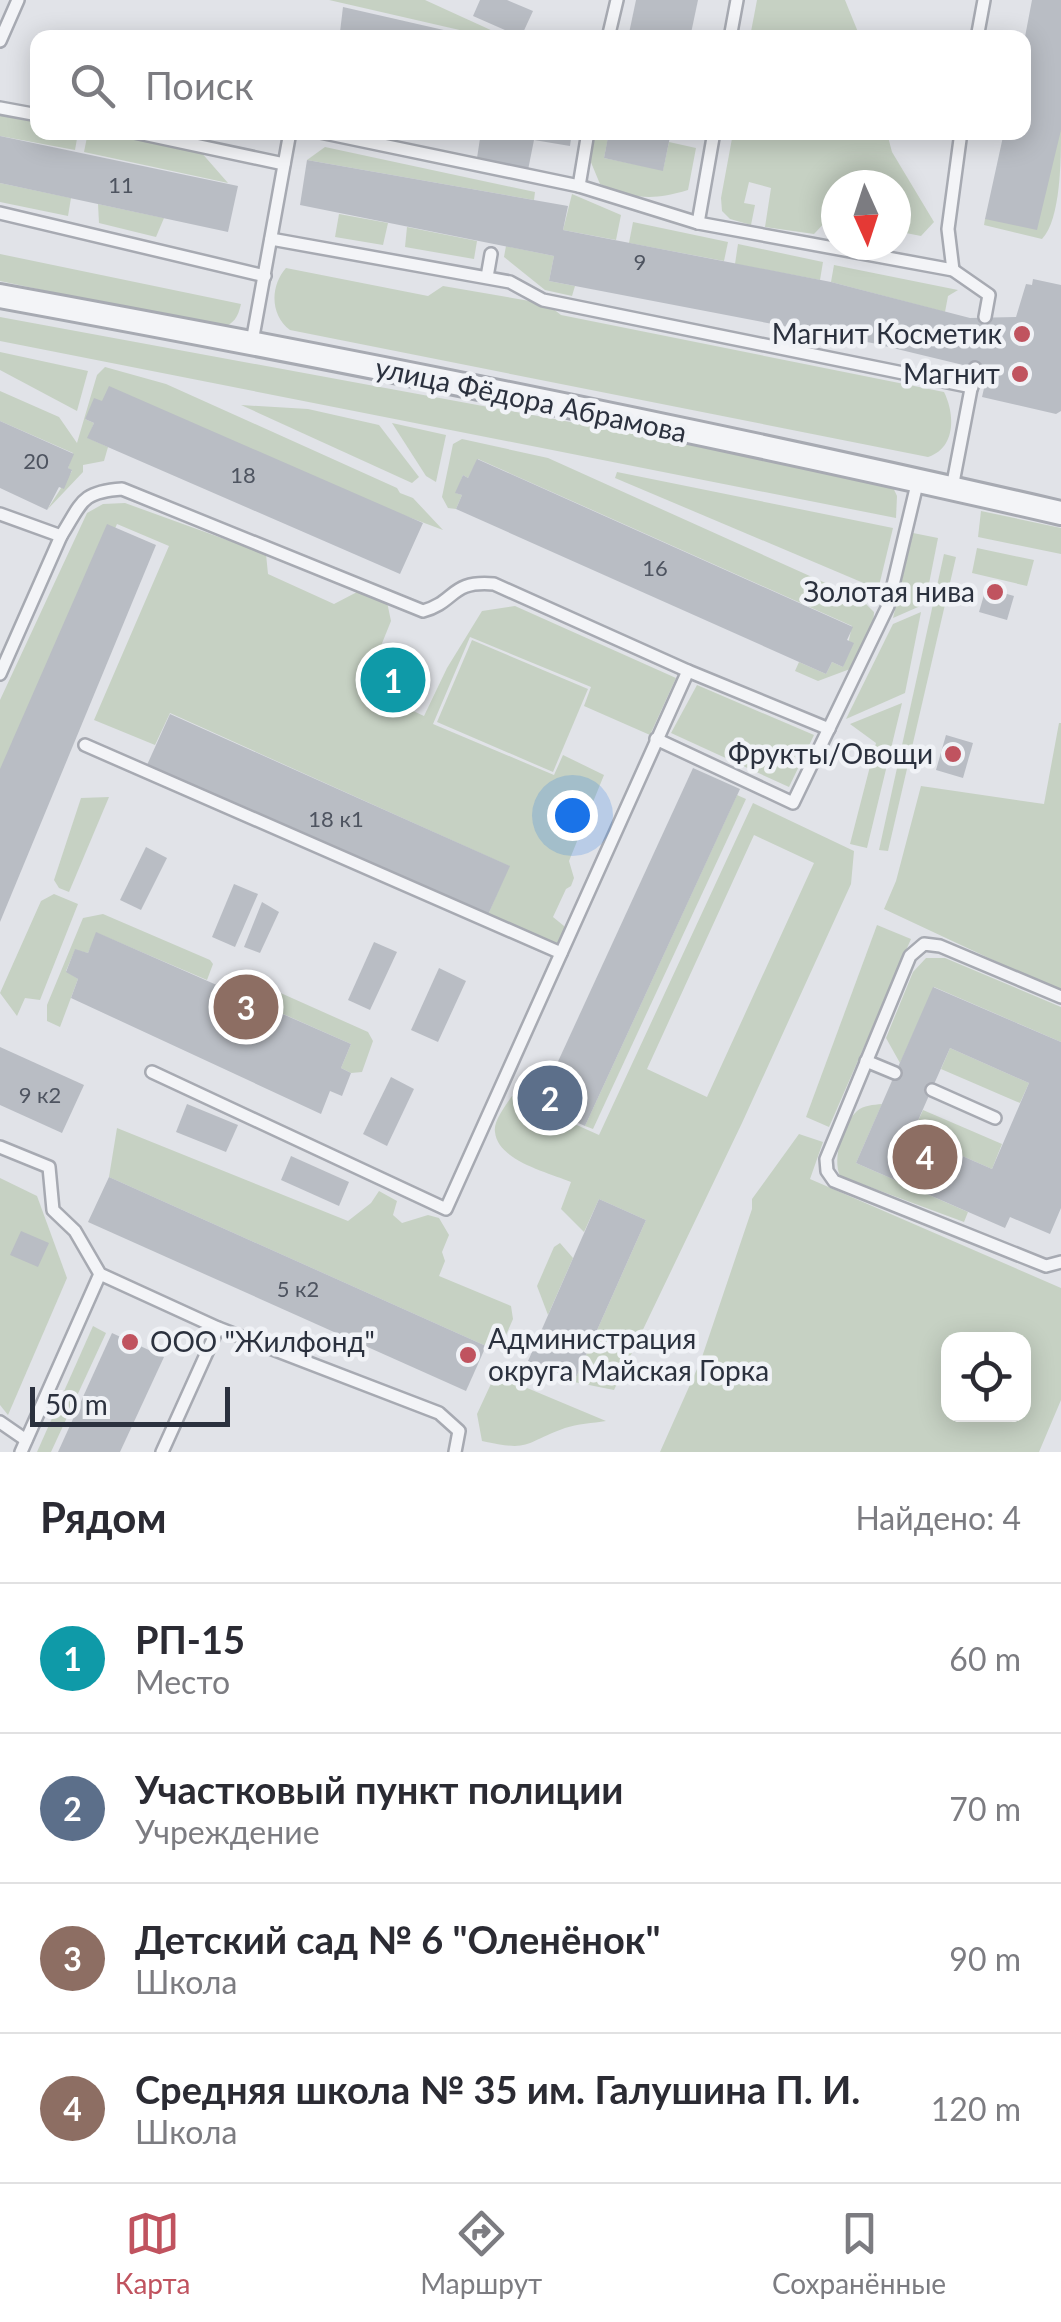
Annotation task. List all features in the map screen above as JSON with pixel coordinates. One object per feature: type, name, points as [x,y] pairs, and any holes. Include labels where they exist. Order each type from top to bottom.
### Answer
[{"type":"street","name":"улица Фёдора Абрамова","points":[[0,296],[252,342],[1061,513]]},
{"type":"lane","points":[[0,41],[18,0]]},
{"type":"lane","points":[[610,30],[617,0]]},
{"type":"lane","points":[[731,30],[737,0]]},
{"type":"lane","points":[[979,30],[984,0]]},
{"type":"lane","points":[[0,108],[30,114]]},
{"type":"lane","points":[[172,140],[284,164]]},
{"type":"lane","points":[[252,342],[288,140]]},
{"type":"lane","points":[[358,140],[579,186],[698,223],[953,270],[989,294],[984,317]]},
{"type":"lane","points":[[579,186],[587,140]]},
{"type":"lane","points":[[698,223],[713,140]]},
{"type":"lane","points":[[953,270],[948,228],[960,140]]},
{"type":"lane","points":[[0,212],[265,276]]},
{"type":"lane","points":[[272,238],[487,277],[510,282],[543,300],[675,319],[972,387]]},
{"type":"lane","points":[[487,277],[490,254]]},
{"type":"lane","points":[[952,488],[975,368]]},
{"type":"lane","points":[[656,739],[793,803],[888,606],[918,480]]},
{"type":"lane","points":[[0,674],[61,536],[82,503],[96,490],[122,489],[423,611],[456,588],[474,582],[494,584],[829,729]]},
{"type":"lane","points":[[0,514],[61,536]]},
{"type":"lane","points":[[152,1072],[446,1209],[688,671]]},
{"type":"lane","points":[[85,745],[561,953]]},
{"type":"lane","points":[[1061,996],[940,946],[924,944],[910,956],[826,1159],[826,1171],[834,1181],[1046,1266],[1061,1262]]},
{"type":"lane","points":[[866,1061],[895,1073]]},
{"type":"lane","points":[[932,1090],[995,1118]]},
{"type":"lane","points":[[0,1147],[49,1167],[53,1210],[75,1231],[100,1274],[218,1328],[439,1413],[459,1431],[455,1452]]},
{"type":"lane","points":[[0,1422],[24,1446],[100,1274]]},
{"type":"lane","points":[[162,1452],[218,1328]]},
{"type":"green space","points":[[329,0],[425,0],[491,30],[460,30]]},
{"type":"green space","points":[[757,0],[845,0],[857,30],[751,30]]},
{"type":"green space","points":[[0,113],[30,118],[30,140],[77,140],[75,150],[0,136]]},
{"type":"green space","points":[[1061,130],[1056,203],[1042,239],[984,225],[985,219]]},
{"type":"green space","points":[[86,140],[141,140],[200,151],[228,183],[84,152]]},
{"type":"green space","points":[[594,140],[608,140],[604,158],[663,170],[669,142],[696,148],[688,190],[664,196],[643,197],[600,184],[590,160]]},
{"type":"green space","points":[[732,140],[889,140],[903,170],[821,170],[821,227],[814,234],[765,227],[771,188],[749,182],[744,203],[755,205],[751,225],[730,219],[722,211]]},
{"type":"green space","points":[[325,147],[535,192],[534,200],[307,160]]},
{"type":"green space","points":[[0,183],[71,198],[68,216],[0,202]]},
{"type":"green space","points":[[911,184],[934,222],[921,236],[911,234]]},
{"type":"green space","points":[[572,194],[621,215],[616,240],[563,230]]},
{"type":"green space","points":[[98,204],[164,218],[156,237],[99,223]]},
{"type":"green space","points":[[339,214],[388,223],[383,245],[335,237]]},
{"type":"green space","points":[[633,222],[728,242],[724,261],[629,243]]},
{"type":"green space","points":[[407,227],[477,241],[474,259],[405,247]]},
{"type":"green space","points":[[738,244],[823,262],[820,280],[735,264]]},
{"type":"green space","points":[[506,246],[554,256],[549,281],[575,286],[572,296],[545,290],[504,257]]},
{"type":"green space","points":[[0,254],[241,304],[235,319],[221,328],[0,281]]},
{"type":"green space","points":[[834,265],[958,290],[948,296],[945,312],[831,282]]},
{"type":"green space","points":[[286,268],[428,296],[443,286],[547,304],[561,315],[944,392],[951,429],[944,446],[928,457],[290,330],[279,317],[274,300],[277,283]]},
{"type":"green space","points":[[0,317],[890,481],[897,496],[896,518],[0,341]]},
{"type":"green space","points":[[0,352],[88,371],[77,411],[0,370]]},
{"type":"green space","points":[[105,367],[166,384],[397,488],[413,498],[443,530],[102,402],[85,419],[94,423],[88,438],[108,447],[104,461],[83,465],[83,472],[47,510],[72,471],[68,468],[73,453],[0,421],[0,391],[59,417],[77,443],[97,375]]},
{"type":"green space","points":[[241,405],[308,409],[379,425],[419,477],[412,483]]},
{"type":"green space","points":[[392,423],[446,435],[436,482],[426,476]]},
{"type":"green space","points":[[462,439],[548,458],[861,599],[874,612],[873,626],[850,669],[818,681],[795,671],[799,662],[826,674],[832,662],[843,667],[852,626],[478,459],[468,478],[463,475],[456,493],[462,495],[456,509],[448,508],[442,497],[453,444]]},
{"type":"green space","points":[[617,472],[893,528],[879,586],[873,587],[615,478]]},
{"type":"green space","points":[[125,503],[266,554],[268,574],[334,604],[359,591],[387,602],[391,621],[364,688],[424,716],[447,668],[482,611],[515,606],[676,678],[650,735],[584,706],[591,687],[470,637],[433,724],[554,775],[563,755],[604,775],[569,861],[574,878],[553,917],[564,926],[565,933],[556,947],[487,917],[509,866],[170,713],[155,745],[94,720],[169,546],[117,524],[0,785],[0,700],[87,513],[103,504]]},
{"type":"green space","points":[[981,511],[1061,528],[1061,554],[978,537]]},
{"type":"green space","points":[[913,533],[938,538],[925,604],[893,618]]},
{"type":"green space","points":[[977,548],[1034,560],[1027,586],[972,573]]},
{"type":"green space","points":[[944,554],[956,557],[888,851],[879,850]]},
{"type":"green space","points":[[921,612],[905,693],[846,719],[893,624]]},
{"type":"green space","points":[[472,640],[588,689],[553,772],[437,722]]},
{"type":"green space","points":[[697,685],[814,735],[789,787],[671,733]]},
{"type":"green space","points":[[902,703],[867,848],[850,844],[876,743],[850,724]]},
{"type":"green space","points":[[1059,723],[1061,992],[884,909],[896,881],[921,786],[1044,804]]},
{"type":"green space","points":[[737,795],[746,799],[593,1129],[585,1126]]},
{"type":"green space","points":[[109,797],[69,892],[59,888],[54,880],[81,798]]},
{"type":"green space","points":[[753,803],[854,851],[851,884],[614,1390],[574,1382],[646,1220],[599,1199],[584,1232],[561,1209],[571,1182],[514,1158],[498,1142],[495,1128],[512,1096],[599,1135]],"holes":[[[754,835],[814,863],[707,1097],[647,1069]]]},
{"type":"green space","points":[[54,894],[78,904],[40,1000],[25,998],[17,1016],[0,993],[41,901]]},
{"type":"green space","points":[[103,914],[210,960],[213,964],[207,980],[97,933],[88,953],[75,950],[66,971],[78,979],[60,1027],[47,1021],[47,1005],[83,918]]},
{"type":"green space","points":[[877,925],[911,939],[829,1127],[806,1117]]},
{"type":"green space","points":[[926,958],[945,958],[1061,1007],[1061,1042],[934,987],[900,1063],[886,1038],[913,972]]},
{"type":"green space","points":[[256,982],[368,1032],[373,1041],[362,1072],[351,1073],[341,1068],[351,1044],[238,994]]},
{"type":"green space","points":[[950,1048],[1029,1083],[1020,1103],[941,1069]]},
{"type":"green space","points":[[882,1104],[856,1163],[968,1212],[964,1222],[840,1176],[838,1151],[847,1124],[860,1109]]},
{"type":"green space","points":[[923,1110],[1002,1144],[992,1169],[912,1134]]},
{"type":"green space","points":[[117,1128],[348,1221],[371,1203],[379,1191],[397,1201],[393,1215],[402,1223],[428,1215],[439,1218],[449,1235],[439,1276],[511,1306],[513,1319],[503,1342],[486,1346],[109,1177]]},
{"type":"green space","points":[[799,1134],[823,1142],[810,1179],[1061,1288],[1061,1400],[1039,1452],[660,1452],[701,1360],[752,1209],[752,1199]]},
{"type":"green space","points":[[0,1178],[37,1196],[67,1278],[8,1415],[0,1405]]},
{"type":"green space","points":[[560,1243],[573,1258],[548,1315],[537,1286],[554,1247]]},
{"type":"green space","points":[[93,1326],[106,1333],[51,1452],[37,1452]]},
{"type":"green space","points":[[495,1375],[606,1421],[570,1427],[519,1446],[482,1441],[477,1414]]},
{"type":"building","points":[[480,0],[507,0],[533,11],[524,30],[505,30],[473,16]]},
{"type":"building","points":[[636,0],[698,0],[692,30],[630,30]]},
{"type":"building","points":[[1032,0],[1061,0],[1061,130],[1037,230],[985,219],[1002,140],[1031,140],[1031,30],[1026,30]]},
{"type":"building","points":[[343,7],[444,30],[340,30]]},
{"type":"building","points":[[0,136],[238,186],[228,232],[0,183]]},
{"type":"building","points":[[480,140],[534,140],[528,170],[477,158]]},
{"type":"building","points":[[534,140],[571,140],[570,146]]},
{"type":"building","points":[[607,140],[669,140],[663,171],[604,158]]},
{"type":"building","points":[[307,160],[568,206],[563,230],[831,282],[970,318],[1016,317],[1026,284],[1032,285],[1033,279],[1061,285],[1061,411],[1056,414],[982,397],[988,371],[872,343],[549,281],[554,256],[300,205]]},
{"type":"building","points":[[109,386],[423,523],[400,574],[87,438],[94,423],[85,419],[94,398],[102,401]]},
{"type":"building","points":[[0,421],[74,454],[64,489],[59,487],[47,510],[0,488]]},
{"type":"building","points":[[477,459],[853,627],[847,640],[854,643],[843,667],[832,662],[826,674],[456,509],[462,495],[455,493],[463,475],[468,478]]},
{"type":"building","points":[[107,524],[156,545],[0,922],[0,769]]},
{"type":"building","points":[[986,588],[1014,596],[1007,620],[979,612]]},
{"type":"building","points":[[379,651],[424,670],[408,710],[362,691]]},
{"type":"building","points":[[170,714],[510,866],[487,917],[147,765]]},
{"type":"building","points":[[946,735],[973,743],[963,778],[936,770]]},
{"type":"building","points":[[693,768],[740,789],[585,1126],[538,1105]]},
{"type":"building","points":[[146,847],[167,858],[141,910],[120,900]]},
{"type":"building","points":[[234,884],[258,894],[235,947],[212,937]]},
{"type":"building","points":[[262,902],[279,912],[260,953],[244,947]]},
{"type":"building","points":[[96,932],[351,1044],[341,1068],[351,1073],[342,1096],[330,1091],[321,1114],[71,998],[78,979],[66,972],[75,949],[88,953]]},
{"type":"building","points":[[374,942],[397,952],[370,1010],[348,1000]]},
{"type":"building","points":[[439,968],[466,981],[438,1042],[411,1030]]},
{"type":"building","points":[[933,987],[1061,1042],[1061,1208],[1050,1234],[1010,1217],[1005,1228],[856,1163]],"holes":[[[950,1048],[1029,1083],[992,1169],[912,1134]]]},
{"type":"building","points":[[0,1047],[84,1085],[62,1133],[0,1105]]},
{"type":"building","points":[[391,1077],[414,1089],[387,1146],[363,1134]]},
{"type":"building","points":[[187,1104],[238,1125],[226,1152],[176,1132]]},
{"type":"building","points":[[291,1156],[349,1182],[339,1206],[281,1180]]},
{"type":"building","points":[[109,1177],[486,1346],[466,1391],[88,1222]]},
{"type":"building","points":[[599,1199],[646,1220],[574,1382],[528,1361]]},
{"type":"building","points":[[21,1231],[49,1243],[38,1267],[10,1255]]},
{"type":"building","points":[[112,1333],[164,1357],[120,1452],[58,1452]]},
{"type":"place","name":"Магнит Косметик","points":[[1022,334]]},
{"type":"place","name":"Магнит","points":[[1020,374]]},
{"type":"place","name":"Золотая нива","points":[[995,592]]},
{"type":"place","name":"РП-15","points":[[393,680]]},
{"type":"place","name":"Фрукты/Овощи","points":[[953,754]]},
{"type":"place","name":"Детский сад № 6 \"Оленёнок\"","points":[[246,1007]]},
{"type":"place","name":"Участковый пункт полиции","points":[[550,1098]]},
{"type":"place","name":"Средняя школа № 35 им. Галушина П. И.","points":[[925,1157]]},
{"type":"place","name":"ООО \"Жилфонд\"","points":[[130,1342]]},
{"type":"place","name":"Администрация округа Майская Горка","points":[[468,1355]]}]
